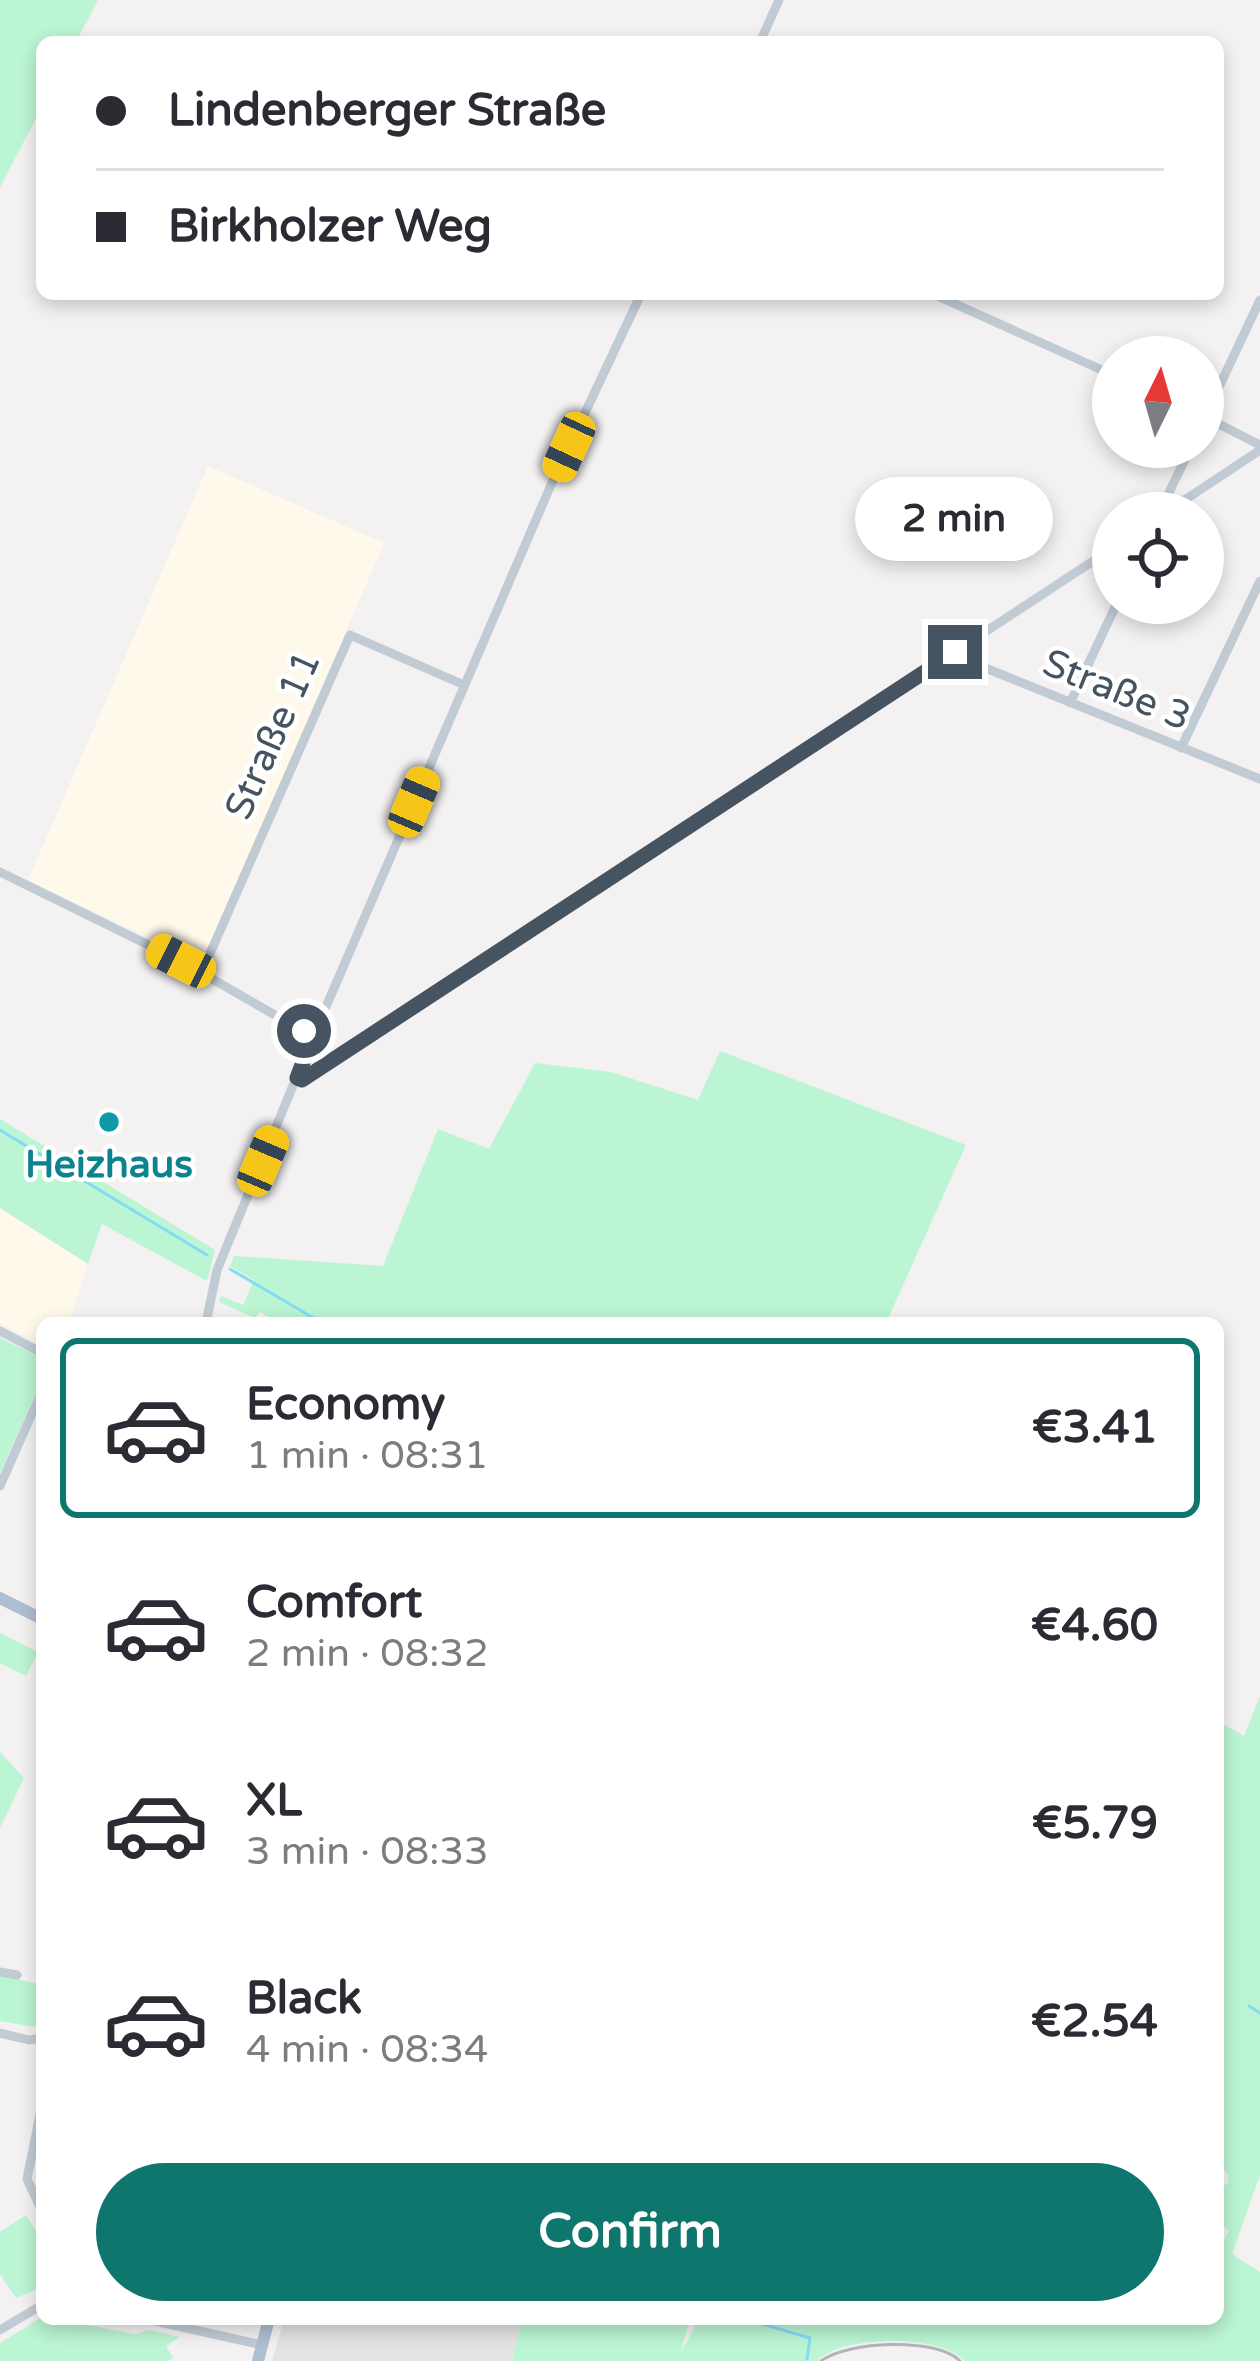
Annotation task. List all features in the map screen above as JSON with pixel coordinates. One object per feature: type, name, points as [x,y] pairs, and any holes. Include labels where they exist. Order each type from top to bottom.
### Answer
[{"type":"main road","points":[[0,1598],[36,1616]]},
{"type":"main road","points":[[258,2361],[267,2325]]},
{"type":"street","points":[[763,36],[779,0]]},
{"type":"street","points":[[207,1317],[218,1270],[313,1036],[464,685],[638,300]]},
{"type":"street","points":[[946,300],[1092,366]]},
{"type":"street","points":[[1224,376],[1260,300]]},
{"type":"street","points":[[1194,492],[1260,448],[1224,429]]},
{"type":"street","points":[[297,1078],[302,1080],[1092,562]]},
{"type":"street","points":[[1181,748],[1260,581]]},
{"type":"street","points":[[1070,703],[1107,624]]},
{"type":"street","name":"Straße 11","points":[[201,974],[350,634],[464,685]]},
{"type":"street","name":"Straße 3","points":[[955,652],[1260,779]]},
{"type":"street","points":[[0,872],[313,1036]]},
{"type":"street","points":[[308,1049],[329,1062]]},
{"type":"street","points":[[0,1331],[36,1349]]},
{"type":"street","points":[[0,1486],[36,1405]]},
{"type":"street","points":[[0,1972],[16,1975]]},
{"type":"street","points":[[0,2033],[36,2039]]},
{"type":"street","points":[[36,2135],[27,2179],[36,2198]]},
{"type":"street","points":[[0,2330],[36,2309]]},
{"type":"street","points":[[173,2325],[262,2345]]},
{"type":"shaded area","points":[[208,466],[384,543],[200,969],[137,932],[28,880]]},
{"type":"shaded area","points":[[0,1208],[88,1264],[71,1317],[36,1317],[36,1343],[0,1323]]},
{"type":"shaded area","points":[[282,2325],[520,2325],[512,2361],[272,2361]]},
{"type":"green space","points":[[0,0],[98,0],[79,36],[36,36],[36,118],[0,187]]},
{"type":"green space","points":[[720,1051],[966,1145],[889,1317],[269,1317],[260,1312],[253,1317],[219,1302],[221,1296],[243,1305],[254,1280],[230,1266],[234,1256],[383,1266],[438,1129],[489,1149],[535,1063],[611,1072],[698,1100]]},
{"type":"green space","points":[[0,1119],[215,1250],[207,1281],[102,1224],[88,1264],[0,1208]]},
{"type":"green space","points":[[0,1338],[36,1355],[36,1392],[0,1473]]},
{"type":"green space","points":[[0,1633],[36,1651],[26,1676],[0,1663]]},
{"type":"green space","points":[[1260,1696],[1260,2175],[1232,2254],[1260,2272],[1260,2361],[965,2361],[935,2346],[891,2341],[847,2346],[817,2361],[512,2361],[520,2325],[688,2325],[681,2352],[696,2325],[1224,2325],[1224,2240],[1229,2230],[1224,2226],[1228,2176],[1224,2169],[1224,1724],[1244,1736]]},
{"type":"green space","points":[[0,1752],[24,1778],[0,1828]]},
{"type":"green space","points":[[0,1975],[36,1984],[36,2027],[0,2021]]},
{"type":"green space","points":[[26,2215],[36,2231],[36,2290],[16,2298],[0,2274],[0,2232]]},
{"type":"green space","points":[[36,2321],[36,2325],[86,2325],[136,2334],[149,2330],[180,2337],[166,2346],[173,2358],[168,2361],[0,2361],[0,2343]]},
{"type":"waterway","points":[[0,1130],[207,1255]]},
{"type":"waterway","points":[[230,1269],[312,1317]]},
{"type":"waterway","points":[[1249,2006],[1260,2013]]},
{"type":"waterway","points":[[766,2325],[810,2338],[807,2359]]},
{"type":"tram line","points":[[821,2361],[850,2349],[892,2344],[932,2348],[960,2361]]},
{"type":"place","name":"Heizhaus","points":[[109,1122]]},
{"type":"route","points":[[304,1031],[313,1036],[297,1078],[302,1080],[955,652]]}]
